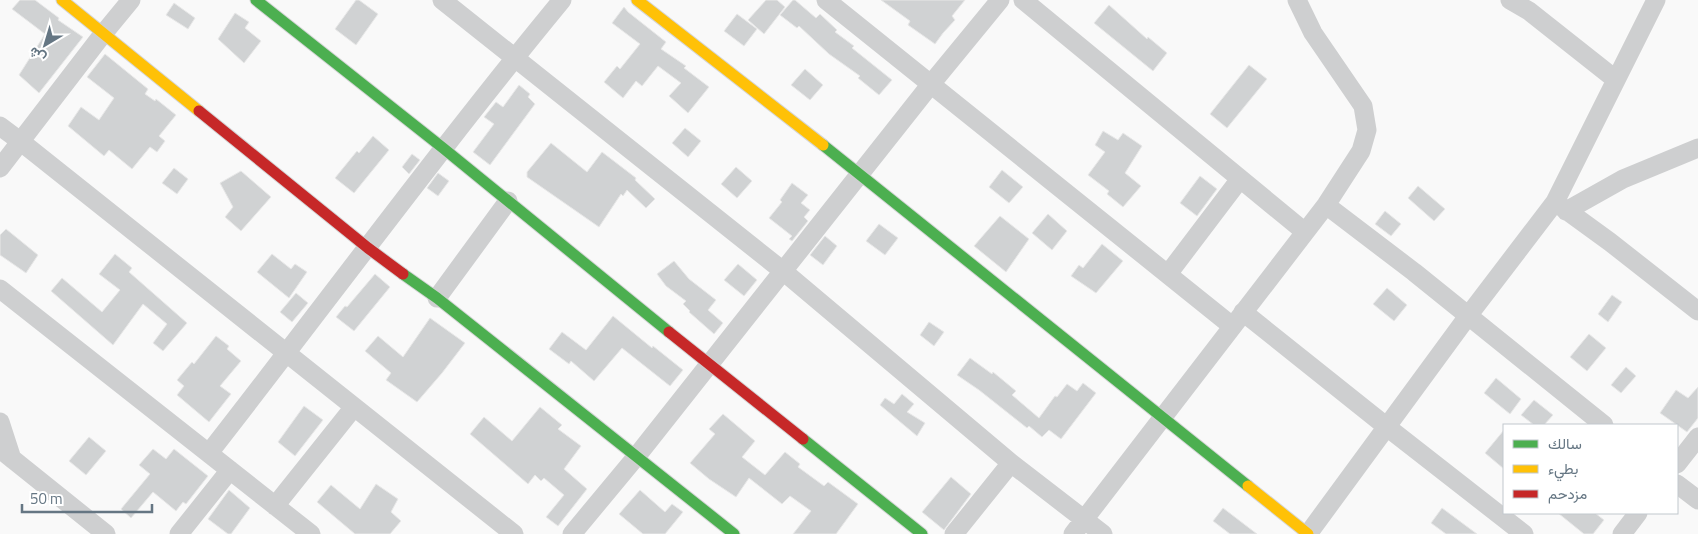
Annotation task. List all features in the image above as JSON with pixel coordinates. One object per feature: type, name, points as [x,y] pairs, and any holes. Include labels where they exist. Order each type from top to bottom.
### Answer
[{"type":"street","points":[[62,0],[368,248],[437,298],[734,534]]},
{"type":"street","points":[[0,168],[131,0]]},
{"type":"street","points":[[256,0],[443,148],[708,364],[922,534]]},
{"type":"street","points":[[442,0],[783,271],[1011,463],[1103,534]]},
{"type":"street","points":[[209,453],[287,354],[443,148],[562,0]]},
{"type":"street","points":[[637,0],[860,174],[1308,534],[1468,316],[1560,206],[1615,79],[1656,0]]},
{"type":"street","points":[[826,0],[1168,274],[1238,319],[1386,427],[1524,534]]},
{"type":"street","points":[[572,534],[636,457],[931,84],[1000,0]]},
{"type":"street","points":[[1024,0],[1305,232]]},
{"type":"street","points":[[1073,534],[1326,205],[1361,150],[1367,130],[1363,106],[1313,33],[1297,0]]},
{"type":"street","points":[[1510,0],[1529,11],[1615,79]]},
{"type":"street","points":[[0,126],[514,534]]},
{"type":"street","points":[[1560,206],[1698,148]]},
{"type":"street","points":[[1168,274],[1240,180]]},
{"type":"street","points":[[437,298],[508,201]]},
{"type":"street","points":[[1326,205],[1414,272],[1603,424]]},
{"type":"street","points":[[1560,206],[1610,242],[1698,312]]},
{"type":"street","points":[[0,289],[311,534]]},
{"type":"street","points":[[275,506],[354,407]]},
{"type":"street","points":[[0,422],[6,454],[106,534]]},
{"type":"street","points":[[1678,463],[1698,437]]},
{"type":"street","points":[[954,534],[1011,463]]},
{"type":"street","points":[[179,534],[230,470]]},
{"type":"street","points":[[1678,485],[1698,500]]},
{"type":"street","points":[[1622,534],[1637,514]]},
{"type":"building","points":[[20,0],[35,0],[59,18],[58,20],[83,37],[39,93],[19,75],[45,34],[12,9]]},
{"type":"building","points":[[356,0],[359,0],[378,14],[356,45],[335,29]]},
{"type":"building","points":[[766,0],[777,0],[785,7],[764,34],[748,20]]},
{"type":"building","points":[[793,0],[816,18],[820,14],[837,30],[835,32],[854,46],[852,48],[892,80],[879,95],[858,78],[860,76],[829,54],[799,26],[797,28],[780,15]]},
{"type":"building","points":[[881,0],[965,0],[952,16],[955,20],[935,44],[908,25],[910,21]]},
{"type":"building","points":[[174,3],[195,18],[188,29],[166,15]]},
{"type":"building","points":[[1109,5],[1147,39],[1148,37],[1167,53],[1153,71],[1094,23]]},
{"type":"building","points":[[624,7],[666,42],[661,49],[686,66],[684,68],[709,87],[688,113],[669,96],[681,83],[658,66],[642,86],[636,81],[623,98],[604,82],[617,66],[620,69],[640,44],[612,23]]},
{"type":"building","points":[[235,13],[249,22],[245,28],[261,41],[244,63],[218,39]]},
{"type":"building","points":[[737,14],[757,29],[744,46],[724,31]]},
{"type":"building","points":[[105,54],[148,89],[145,94],[155,101],[156,99],[176,115],[159,136],[165,141],[157,152],[150,147],[132,169],[109,150],[104,156],[68,126],[81,107],[99,120],[114,98],[87,77]]},
{"type":"building","points":[[1249,65],[1267,79],[1227,128],[1210,114]]},
{"type":"building","points":[[805,69],[823,85],[810,100],[791,85]]},
{"type":"building","points":[[519,85],[530,94],[528,97],[535,104],[490,165],[473,152],[494,124],[484,117],[496,102],[503,107]]},
{"type":"building","points":[[685,128],[701,141],[688,157],[672,143]]},
{"type":"building","points":[[1103,131],[1118,140],[1123,133],[1142,146],[1125,173],[1141,186],[1123,207],[1107,194],[1109,191],[1088,175],[1105,152],[1095,145]]},
{"type":"building","points":[[373,136],[389,150],[354,193],[335,178],[357,151],[359,153]]},
{"type":"building","points":[[551,143],[587,172],[602,152],[636,178],[635,180],[655,199],[646,208],[627,190],[623,196],[621,194],[599,227],[527,177],[527,172]]},
{"type":"building","points":[[412,154],[420,160],[409,174],[402,167]]},
{"type":"building","points":[[736,167],[752,181],[737,198],[721,184]]},
{"type":"building","points":[[174,168],[188,179],[177,194],[162,183]]},
{"type":"building","points":[[1002,170],[1023,187],[1009,203],[989,187]]},
{"type":"building","points":[[241,171],[271,197],[241,231],[225,217],[233,207],[220,183]]},
{"type":"building","points":[[438,173],[449,181],[438,196],[427,188]]},
{"type":"building","points":[[1200,176],[1217,189],[1197,216],[1180,203]]},
{"type":"building","points":[[792,183],[808,195],[801,203],[810,210],[804,217],[808,221],[792,241],[789,239],[792,236],[769,218],[782,202],[780,200]]},
{"type":"building","points":[[1418,186],[1445,209],[1434,221],[1408,198]]},
{"type":"building","points":[[1385,211],[1401,224],[1391,236],[1375,224]]},
{"type":"building","points":[[1048,214],[1067,231],[1052,250],[1032,233]]},
{"type":"building","points":[[1000,216],[1029,239],[1006,272],[974,246]]},
{"type":"building","points":[[879,224],[898,238],[885,255],[866,241]]},
{"type":"building","points":[[6,229],[38,255],[26,273],[0,255],[0,235]]},
{"type":"building","points":[[825,236],[837,246],[823,265],[810,255]]},
{"type":"building","points":[[1102,244],[1123,261],[1096,293],[1071,276],[1079,265],[1083,268]]},
{"type":"building","points":[[115,254],[132,268],[129,272],[187,323],[163,351],[153,343],[167,324],[143,304],[113,345],[51,291],[62,278],[102,312],[120,290],[99,274]]},
{"type":"building","points":[[272,254],[291,269],[295,264],[307,272],[289,298],[257,272]]},
{"type":"building","points":[[674,261],[689,279],[716,300],[708,310],[723,323],[714,334],[689,312],[683,304],[686,301],[666,286],[657,274]]},
{"type":"building","points":[[738,264],[757,280],[744,296],[724,280]]},
{"type":"building","points":[[375,274],[390,287],[354,331],[336,317]]},
{"type":"building","points":[[1387,288],[1407,305],[1394,321],[1373,304]]},
{"type":"building","points":[[296,293],[308,303],[292,322],[280,312]]},
{"type":"building","points":[[1612,295],[1622,302],[1608,322],[1598,314]]},
{"type":"building","points":[[613,316],[652,348],[653,346],[683,370],[670,386],[622,348],[594,381],[571,361],[569,364],[549,349],[562,332],[586,350]]},
{"type":"building","points":[[430,318],[465,343],[417,402],[386,380],[391,373],[365,351],[378,336],[403,357]]},
{"type":"building","points":[[929,322],[944,332],[934,346],[920,335]]},
{"type":"building","points":[[1589,334],[1606,348],[1587,371],[1570,357]]},
{"type":"building","points":[[216,336],[229,346],[227,349],[241,361],[220,386],[231,394],[209,422],[177,395],[184,386],[177,380],[192,362],[194,364]]},
{"type":"building","points":[[970,358],[992,374],[993,372],[1016,391],[1012,395],[1039,418],[1055,396],[1057,397],[1067,384],[1077,391],[1083,383],[1096,393],[1061,439],[1049,430],[1042,437],[1029,426],[1027,428],[957,375]]},
{"type":"building","points":[[1626,367],[1636,376],[1621,393],[1611,385]]},
{"type":"building","points":[[1496,378],[1521,399],[1510,414],[1484,393]]},
{"type":"building","points":[[1698,387],[1698,418],[1687,432],[1660,413],[1676,390],[1688,398]]},
{"type":"building","points":[[902,394],[914,404],[907,412],[925,423],[917,436],[880,405],[885,398],[894,404]]},
{"type":"building","points":[[1534,400],[1553,415],[1545,424],[1533,424],[1521,415]]},
{"type":"building","points":[[304,406],[323,420],[295,456],[278,442]]},
{"type":"building","points":[[540,407],[562,425],[558,429],[581,446],[564,469],[587,489],[558,526],[546,517],[564,495],[544,478],[541,481],[535,475],[528,484],[470,434],[484,417],[512,441]]},
{"type":"building","points":[[723,414],[755,441],[742,457],[765,475],[785,452],[800,464],[798,467],[824,486],[828,482],[858,504],[836,534],[793,534],[811,511],[790,496],[782,504],[749,478],[736,497],[709,479],[690,463],[715,434],[709,429]]},
{"type":"building","points":[[1503,431],[1503,468],[1485,453]]},
{"type":"building","points":[[89,437],[106,451],[86,475],[69,461]]},
{"type":"building","points":[[153,449],[166,459],[174,449],[208,476],[186,504],[183,502],[176,511],[153,492],[131,518],[121,509],[150,474],[139,465]]},
{"type":"building","points":[[951,477],[971,494],[944,530],[922,512]]},
{"type":"building","points":[[376,484],[398,499],[391,512],[401,521],[390,534],[355,534],[317,502],[331,485],[360,509]]},
{"type":"building","points":[[229,490],[250,508],[231,534],[228,534],[208,519]]},
{"type":"building","points":[[640,490],[665,512],[672,504],[683,512],[665,534],[643,534],[619,514]]},
{"type":"building","points":[[1223,508],[1257,534],[1230,534],[1213,521]]},
{"type":"building","points":[[1442,508],[1477,534],[1446,534],[1431,523]]},
{"type":"building","points":[[1559,514],[1596,514],[1604,520],[1593,534],[1584,534]]},
{"type":"traffic: fast","points":[[256,0],[443,148],[669,332]]},
{"type":"traffic: fast","points":[[823,145],[1248,486]]},
{"type":"traffic: fast","points":[[403,274],[437,298],[734,534]]},
{"type":"traffic: fast","points":[[803,439],[922,534]]},
{"type":"traffic: slow","points":[[62,0],[199,111]]},
{"type":"traffic: slow","points":[[637,0],[823,145]]},
{"type":"traffic: slow","points":[[1248,486],[1308,534]]},
{"type":"traffic: jam","points":[[199,111],[368,248],[403,274]]},
{"type":"traffic: jam","points":[[669,332],[803,439]]}]
